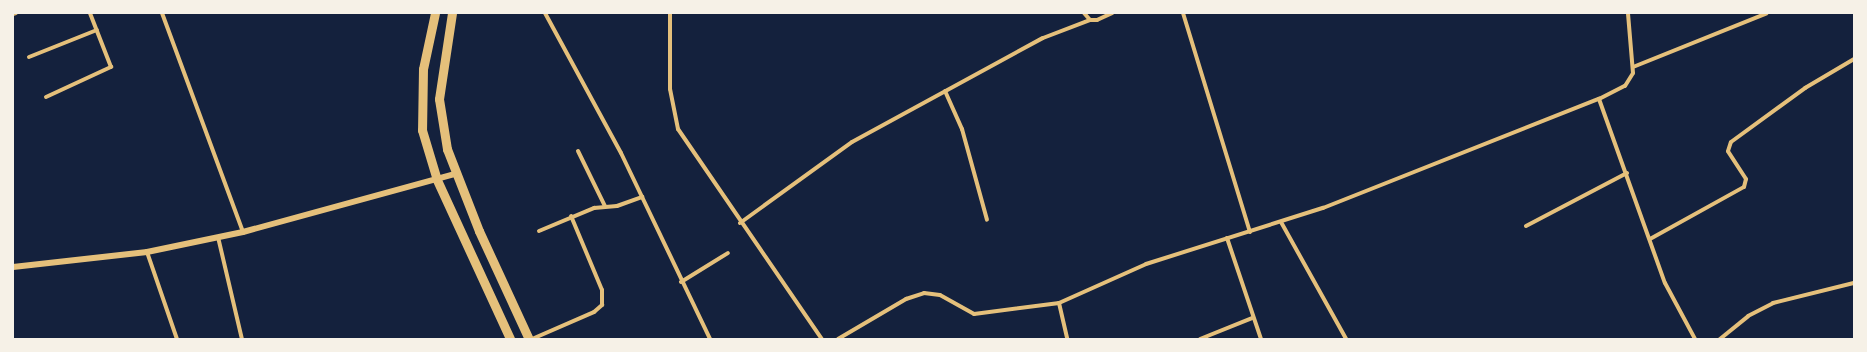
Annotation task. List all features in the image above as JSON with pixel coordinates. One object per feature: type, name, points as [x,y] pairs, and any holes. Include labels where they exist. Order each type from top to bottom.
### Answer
[{"type":"highway","points":[[435,13],[422,69],[420,106],[422,130],[437,180],[510,339]]},
{"type":"highway","points":[[452,13],[439,99],[455,174],[530,339]]},
{"type":"street","points":[[46,97],[111,66],[90,13]]},
{"type":"street","points":[[162,13],[243,232]]},
{"type":"street","points":[[545,13],[642,196],[681,282],[710,339]]},
{"type":"street","points":[[670,13],[669,77],[676,124],[740,223],[772,264],[822,339]]},
{"type":"street","points":[[1084,13],[1090,20]]},
{"type":"street","points":[[740,223],[818,163],[945,91],[1043,38],[1112,13]]},
{"type":"street","points":[[1183,13],[1250,232]]},
{"type":"street","points":[[838,339],[901,302],[924,293],[940,295],[974,314],[1059,303],[1146,264],[1281,222],[1599,99],[1625,86],[1634,67],[1628,13]]},
{"type":"street","points":[[1634,67],[1767,13]]},
{"type":"street","points":[[29,57],[97,30]]},
{"type":"street","points":[[1650,239],[1744,187],[1746,179],[1728,151],[1731,142],[1805,88],[1854,60]]},
{"type":"street","points":[[945,91],[962,129],[987,220]]},
{"type":"street","points":[[1599,99],[1627,173],[1665,283],[1695,339]]},
{"type":"street","points":[[578,151],[605,206]]},
{"type":"street","points":[[1526,226],[1627,173]]},
{"type":"street","points":[[13,266],[147,252],[243,232],[455,174]]},
{"type":"street","points":[[539,231],[571,216],[605,206],[617,206],[642,196]]},
{"type":"street","points":[[530,339],[594,312],[602,305],[602,290],[571,216]]},
{"type":"street","points":[[1281,222],[1346,339]]},
{"type":"street","points":[[218,237],[242,339]]},
{"type":"street","points":[[1227,238],[1252,318],[1261,339]]},
{"type":"street","points":[[147,252],[177,339]]},
{"type":"street","points":[[681,282],[728,253]]},
{"type":"street","points":[[1720,339],[1748,316],[1773,303],[1854,283]]},
{"type":"street","points":[[1059,303],[1068,339]]},
{"type":"street","points":[[1200,339],[1252,318]]}]
